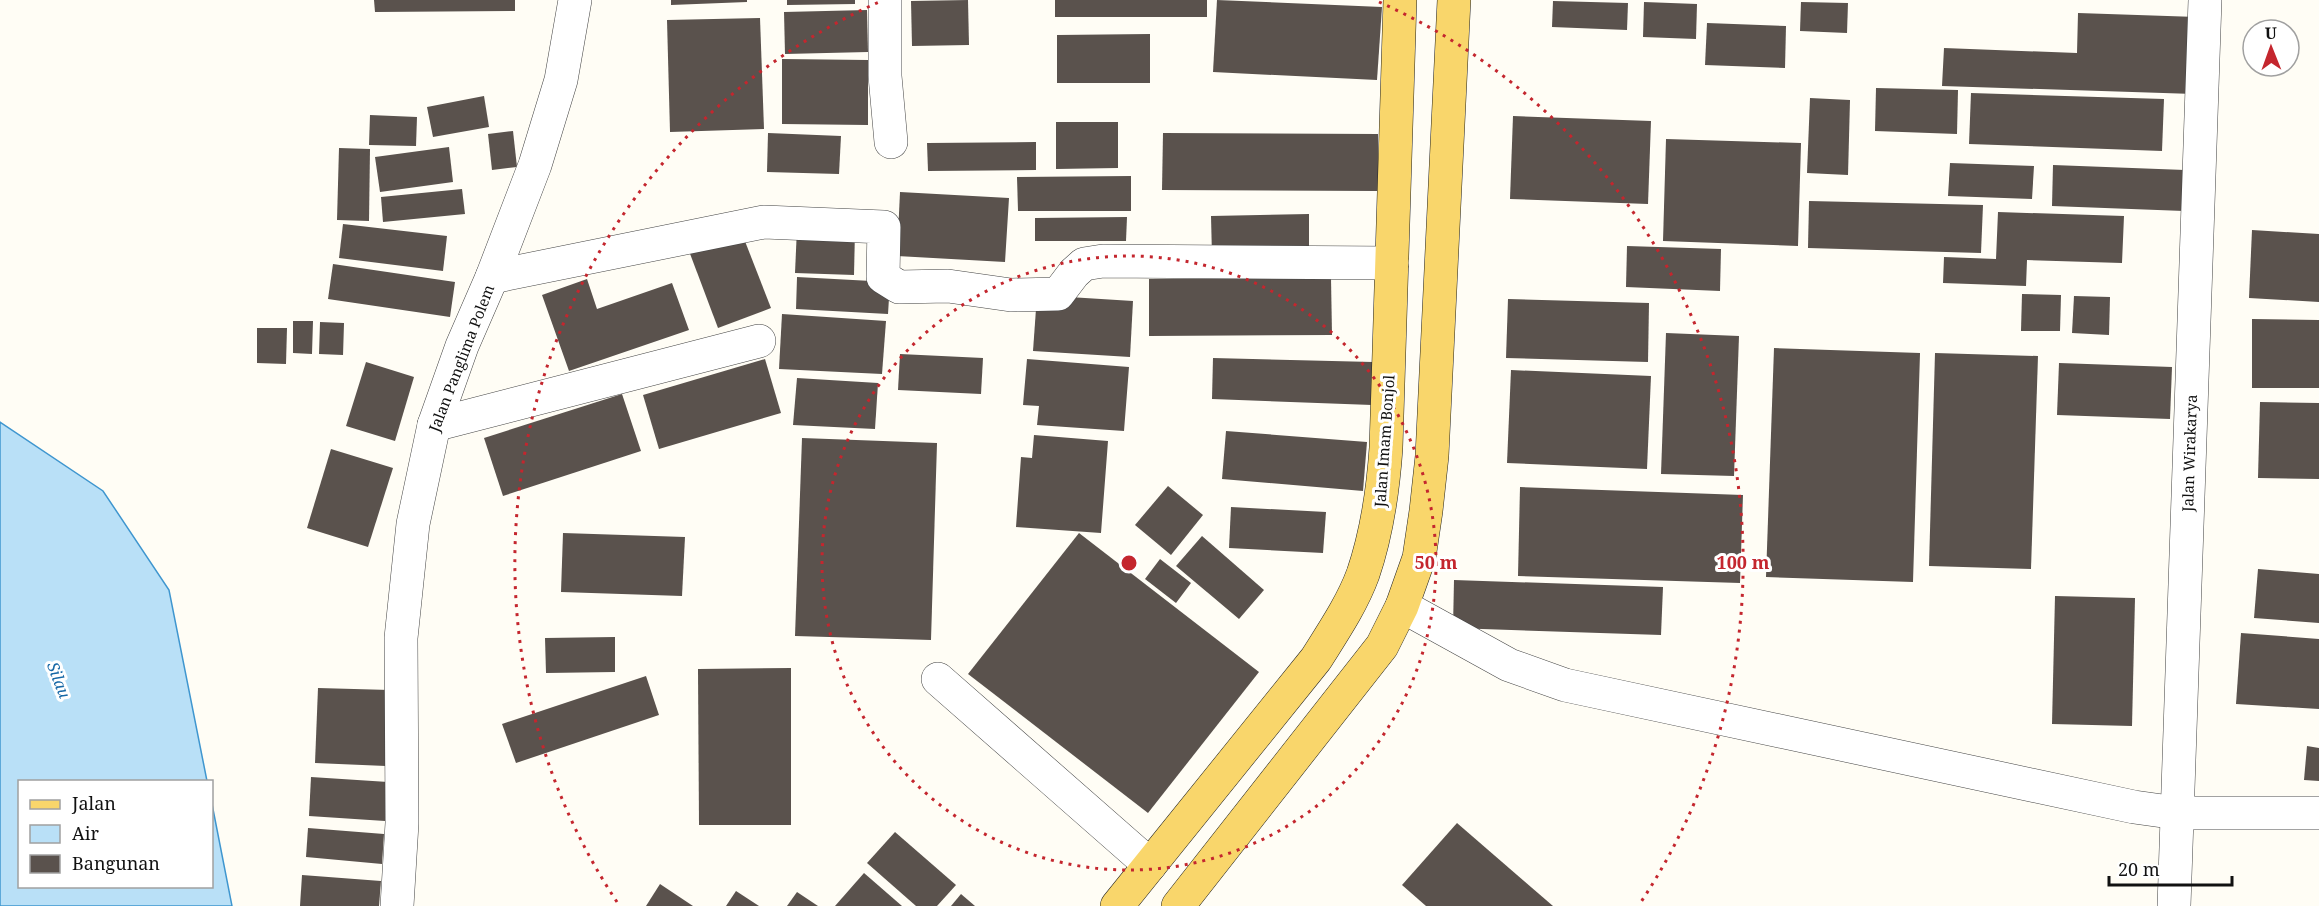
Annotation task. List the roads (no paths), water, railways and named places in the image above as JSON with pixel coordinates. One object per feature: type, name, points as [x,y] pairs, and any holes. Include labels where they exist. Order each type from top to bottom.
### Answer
[{"type":"main road","name":"Jalan Imam Bonjol","points":[[1117,906],[1316,659],[1341,618],[1362,576],[1383,495],[1400,0]]},
{"type":"main road","points":[[1178,906],[1358,680],[1382,646],[1402,606],[1419,558],[1432,456],[1454,0]]},
{"type":"street","name":"Jalan Panglima Polem","points":[[397,906],[402,823],[401,638],[413,524],[434,425],[462,346],[492,277],[535,165],[558,91],[575,0]]},
{"type":"street","points":[[885,0],[885,76],[891,142]]},
{"type":"street","name":"Jalan Wirakarya","points":[[2174,906],[2205,0]]},
{"type":"street","points":[[492,277],[764,222],[884,227],[884,277],[899,287],[948,286],[1011,296],[1058,294],[1084,264],[1103,261],[1392,263]]},
{"type":"street","points":[[434,425],[759,341]]},
{"type":"street","points":[[1402,606],[1509,665],[1565,686],[2134,807],[2177,813],[2319,813]]},
{"type":"street","points":[[938,680],[1150,865]]},
{"type":"water","name":"Silau","points":[[0,422],[103,491],[169,590],[207,780],[18,780],[18,888],[213,888],[213,809],[232,906],[0,906]]}]
